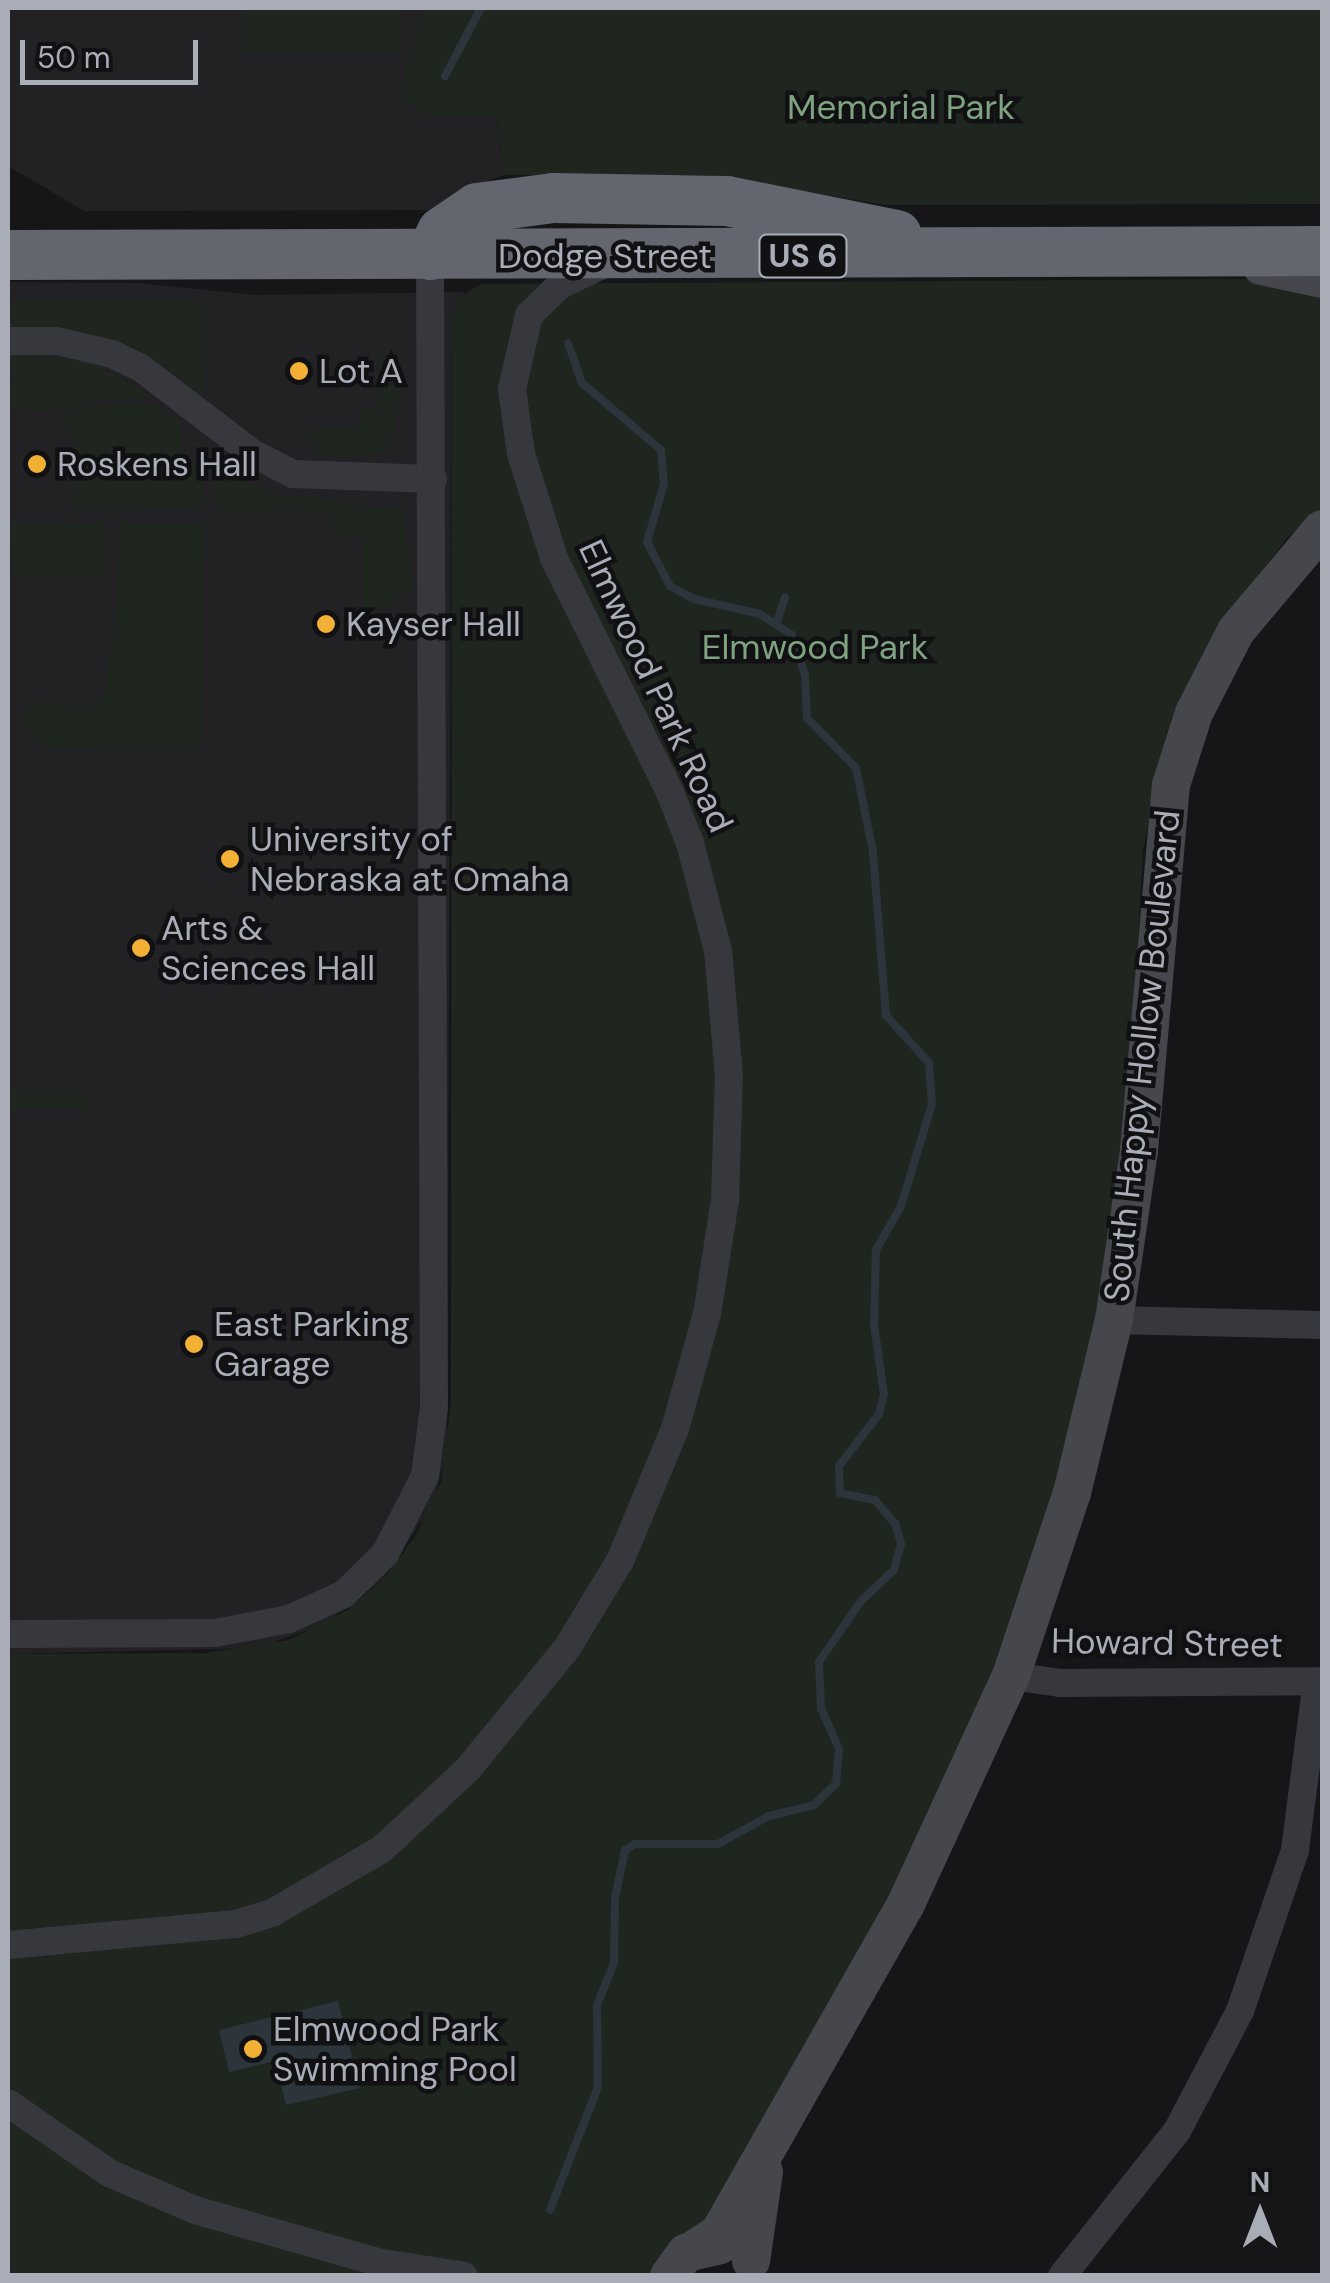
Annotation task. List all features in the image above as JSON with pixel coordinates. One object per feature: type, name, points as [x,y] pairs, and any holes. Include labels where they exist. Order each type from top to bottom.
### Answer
[{"type":"highway","points":[[430,256],[442,232],[476,208],[553,198],[727,201],[980,254]]},
{"type":"highway","name":"Dodge Street","points":[[8,256],[626,258],[1322,250]]},
{"type":"street","points":[[1200,252],[1322,280]]},
{"type":"street","points":[[8,1634],[215,1633],[289,1619],[344,1594],[385,1554],[426,1476],[434,1408],[430,256]]},
{"type":"street","name":"Elmwood Park Road","points":[[8,1945],[236,1924],[272,1914],[382,1849],[468,1769],[567,1648],[620,1561],[668,1447],[707,1314],[725,1200],[728,1076],[718,952],[690,843],[669,790],[554,558],[522,454],[512,388],[529,314],[580,272],[626,258]]},
{"type":"street","points":[[8,341],[57,341],[112,354],[141,368],[252,453],[293,474],[432,479]]},
{"type":"street","name":"South Happy Hollow Boulevard","points":[[676,2265],[719,2233],[937,1847],[1011,1676],[1072,1494],[1114,1320],[1140,1150],[1171,785],[1194,713],[1236,631],[1322,529]]},
{"type":"street","points":[[1114,1320],[1322,1325]]},
{"type":"street","name":"Howard Street","points":[[1011,1676],[1060,1683],[1320,1681]]},
{"type":"street","points":[[1062,2276],[1177,2131],[1240,2012],[1296,1850],[1320,1681]]},
{"type":"street","points":[[8,2103],[109,2172],[195,2210],[280,2238],[428,2274],[464,2276]]},
{"type":"street","points":[[755,2268],[758,2194],[788,2109]]},
{"type":"street","points":[[676,2265],[725,2246],[755,2268]]},
{"type":"shaded area","points":[[8,8],[479,8],[505,175],[458,191],[430,210],[84,211],[8,166]]},
{"type":"shaded area","name":"University of Nebraska at Omaha","points":[[8,282],[137,283],[256,295],[464,292],[452,315],[447,1451],[433,1504],[383,1579],[324,1624],[258,1648],[8,1654]]},
{"type":"shaded area","points":[[338,2001],[360,2088],[286,2105],[275,2061],[229,2072],[219,2030]]},
{"type":"green space","points":[[243,8],[401,8],[401,51],[242,51]]},
{"type":"green space","name":"Memorial Park","points":[[424,8],[1322,8],[1322,204],[884,205],[712,175],[505,175],[496,117],[430,116],[403,99],[403,79]]},
{"type":"green space","name":"Elmwood Park","points":[[1259,279],[1322,291],[1322,508],[1287,538],[1225,619],[1156,781],[1143,851],[1131,1064],[1104,1295],[1029,1589],[943,1798],[729,2193],[657,2275],[8,2275],[8,1654],[207,1653],[289,1640],[347,1610],[383,1579],[415,1537],[441,1482],[451,1402],[452,315],[461,296],[481,284]]},
{"type":"green space","points":[[8,302],[205,302],[204,398],[164,365],[113,340],[58,327],[8,327]]},
{"type":"green space","points":[[397,353],[397,413],[389,448],[367,457],[318,456],[314,440],[293,431],[360,429],[359,410],[379,410],[378,354]]},
{"type":"green space","points":[[8,354],[85,359],[155,397],[106,399],[45,412],[8,407],[8,384],[18,378],[8,367]]},
{"type":"green space","points":[[107,404],[155,404],[180,421],[183,448],[203,480],[204,502],[197,508],[71,509],[77,446],[60,416]]},
{"type":"green space","points":[[192,438],[239,479],[270,493],[396,510],[403,518],[413,591],[396,594],[392,608],[363,608],[364,536],[337,536],[332,509],[215,510],[214,476]]},
{"type":"green space","points":[[104,524],[104,576],[15,576],[8,525]]},
{"type":"green space","points":[[120,524],[204,524],[202,749],[49,748],[33,738],[22,716],[29,712],[26,701],[86,708],[104,699],[116,623]]},
{"type":"green space","points":[[8,1091],[82,1091],[94,1110],[8,1110]]},
{"type":"waterway","points":[[445,76],[481,8]]},
{"type":"waterway","points":[[550,2210],[598,2087],[597,2005],[614,1963],[615,1898],[625,1850],[635,1844],[718,1844],[769,1816],[814,1805],[836,1784],[839,1749],[821,1708],[819,1662],[861,1601],[894,1570],[901,1544],[896,1525],[875,1500],[840,1493],[839,1466],[879,1414],[884,1394],[874,1324],[876,1250],[901,1206],[932,1104],[929,1063],[886,1015],[873,852],[856,768],[807,718],[805,675],[792,635],[760,614],[694,599],[670,586],[647,542],[664,484],[661,450],[582,383],[568,343]]},
{"type":"waterway","points":[[777,622],[785,597]]},
{"type":"place","name":"Lot A","points":[[299,371]]},
{"type":"place","name":"Roskens Hall","points":[[37,464]]},
{"type":"place","name":"Kayser Hall","points":[[326,624]]},
{"type":"place","name":"University of Nebraska at Omaha","points":[[230,859]]},
{"type":"place","name":"Arts & Sciences Hall","points":[[141,948]]},
{"type":"place","name":"East Parking Garage","points":[[194,1344]]},
{"type":"place","name":"Elmwood Park Swimming Pool","points":[[253,2049]]}]
